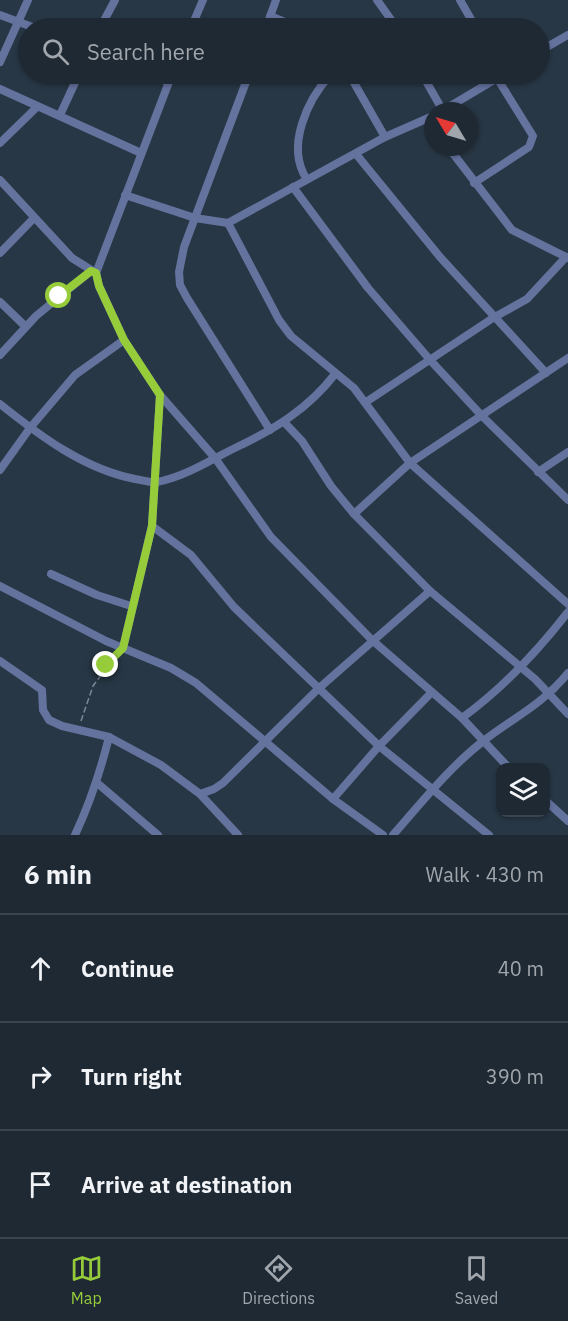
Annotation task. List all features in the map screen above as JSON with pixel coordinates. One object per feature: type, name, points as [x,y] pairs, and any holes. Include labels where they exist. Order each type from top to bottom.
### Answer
[{"type":"street","points":[[20,18],[28,0]]},
{"type":"street","points":[[105,18],[115,0]]},
{"type":"street","points":[[275,18],[270,16],[276,0]]},
{"type":"street","points":[[377,0],[389,18]]},
{"type":"street","points":[[460,0],[470,18]]},
{"type":"street","points":[[194,18],[200,1]]},
{"type":"street","points":[[0,15],[18,22],[0,62]]},
{"type":"street","points":[[550,45],[568,35]]},
{"type":"street","points":[[60,115],[74,84]]},
{"type":"street","points":[[0,355],[25,326],[93,272],[168,84]]},
{"type":"street","points":[[245,84],[195,218],[179,272],[180,285],[270,429]]},
{"type":"street","points":[[306,178],[297,153],[301,130],[318,90],[323,84]]},
{"type":"street","points":[[355,84],[385,137]]},
{"type":"street","points":[[427,84],[437,102]]},
{"type":"street","points":[[456,102],[485,84]]},
{"type":"street","points":[[474,183],[529,147],[532,142],[526,125],[504,84]]},
{"type":"street","points":[[0,89],[141,153]]},
{"type":"street","points":[[0,143],[37,107]]},
{"type":"street","points":[[125,195],[195,218],[228,223],[306,178],[385,137],[424,123]]},
{"type":"street","points":[[356,153],[492,318],[546,373]]},
{"type":"street","points":[[366,402],[431,361],[492,318],[527,299],[567,258],[512,230],[454,156]]},
{"type":"street","points":[[0,180],[72,258],[93,272],[124,340],[160,395],[215,458],[271,537],[372,640],[462,718],[504,763]]},
{"type":"street","points":[[293,187],[368,288],[431,361],[482,416],[568,500]]},
{"type":"street","points":[[0,252],[34,218]]},
{"type":"street","points":[[228,223],[279,320],[291,336],[354,388],[366,402],[389,438],[410,463],[568,604]]},
{"type":"street","points":[[0,302],[25,326]]},
{"type":"street","points":[[0,470],[30,428],[75,375],[124,340]]},
{"type":"street","points":[[354,514],[410,463],[568,358]]},
{"type":"street","points":[[0,404],[30,428],[82,460],[114,475],[155,483],[215,458],[284,422],[303,408],[335,374]]},
{"type":"street","points":[[123,648],[131,606],[152,526],[160,395]]},
{"type":"street","points":[[284,422],[302,441],[331,486],[354,514],[430,591],[521,667],[551,694],[568,714]]},
{"type":"street","points":[[538,472],[568,452]]},
{"type":"street","points":[[152,526],[191,555],[234,607],[379,746],[489,835]]},
{"type":"street","points":[[51,574],[97,595],[131,606]]},
{"type":"street","points":[[0,586],[123,648],[171,668],[196,683],[333,799],[383,835]]},
{"type":"street","points":[[200,794],[223,783],[318,689],[430,591]]},
{"type":"street","points":[[462,718],[498,690],[521,667],[568,612]]},
{"type":"street","points":[[0,661],[42,690],[43,710],[49,720],[62,726],[109,737],[161,765],[200,794],[238,835]]},
{"type":"street","points":[[393,835],[433,790],[483,741],[551,694],[568,673]]},
{"type":"street","points":[[333,799],[379,746],[432,692]]},
{"type":"street","points":[[75,835],[96,782],[109,737]]},
{"type":"street","points":[[96,782],[158,835]]},
{"type":"street","points":[[550,805],[568,821]]},
{"type":"path","points":[[79,729],[93,686],[106,665],[123,648]]},
{"type":"route","points":[[59,296],[91,271],[96,273],[99,286],[124,340],[160,395],[152,526],[131,606],[123,648],[106,665]]}]
